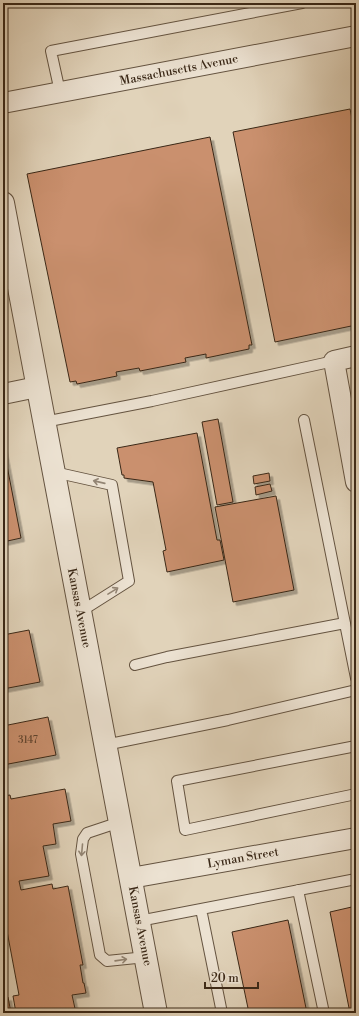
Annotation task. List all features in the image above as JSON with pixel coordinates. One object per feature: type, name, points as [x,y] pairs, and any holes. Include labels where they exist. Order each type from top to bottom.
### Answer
[{"type":"street","name":"Massachusetts Avenue","points":[[3,103],[356,36]]},
{"type":"street","name":"Kansas Avenue","points":[[3,203],[156,1013]]},
{"type":"street","points":[[356,356],[334,361],[356,482]]},
{"type":"street","points":[[3,394],[37,387]]},
{"type":"street","name":"Lyman Street","points":[[130,878],[356,838]]},
{"type":"lane","points":[[60,92],[51,50],[302,3]]},
{"type":"lane","points":[[44,422],[152,401],[334,361]]},
{"type":"lane","points":[[304,420],[356,678]]},
{"type":"lane","points":[[54,472],[112,485],[129,581],[80,612]]},
{"type":"lane","points":[[135,665],[167,657],[345,623]]},
{"type":"lane","points":[[105,745],[228,720],[356,690]]},
{"type":"lane","points":[[356,746],[177,781],[185,830],[356,794]]},
{"type":"lane","points":[[120,822],[87,833],[83,839],[81,854],[90,909],[100,955],[107,961],[146,957]]},
{"type":"lane","points":[[139,921],[356,879]]},
{"type":"lane","points":[[298,890],[324,1013]]},
{"type":"lane","points":[[201,909],[222,1013]]},
{"type":"building","points":[[350,109],[356,137],[356,325],[275,342],[233,132]]},
{"type":"building","points":[[210,137],[252,345],[249,345],[249,349],[206,358],[206,354],[185,358],[186,362],[140,371],[139,368],[116,372],[117,376],[77,384],[76,381],[70,382],[27,174]]},
{"type":"building","points":[[218,419],[233,502],[217,505],[202,422]]},
{"type":"building","points":[[197,433],[217,540],[220,540],[224,560],[167,572],[163,551],[166,550],[153,482],[124,478],[124,475],[122,475],[117,448]]},
{"type":"building","points":[[3,445],[21,538],[3,542]]},
{"type":"building","points":[[269,473],[270,481],[254,484],[253,476]]},
{"type":"building","points":[[270,484],[272,491],[256,495],[255,487]]},
{"type":"building","points":[[276,496],[294,590],[233,602],[215,507]]},
{"type":"building","points":[[29,630],[40,682],[3,689],[3,635]]},
{"type":"building","points":[[48,717],[56,755],[3,765],[3,726]]},
{"type":"building","points":[[65,789],[71,821],[53,824],[56,844],[43,846],[49,876],[19,881],[21,890],[52,884],[53,889],[68,886],[83,965],[80,965],[86,993],[72,995],[76,1013],[16,1013],[13,996],[19,995],[3,915],[3,796],[10,795],[11,799]]},
{"type":"building","points":[[356,906],[356,1013],[350,1013],[330,912]]},
{"type":"building","points":[[288,920],[307,1013],[249,1013],[232,932]]},
{"type":"building","points":[[8,997],[11,1013],[3,1013],[3,998]]}]
